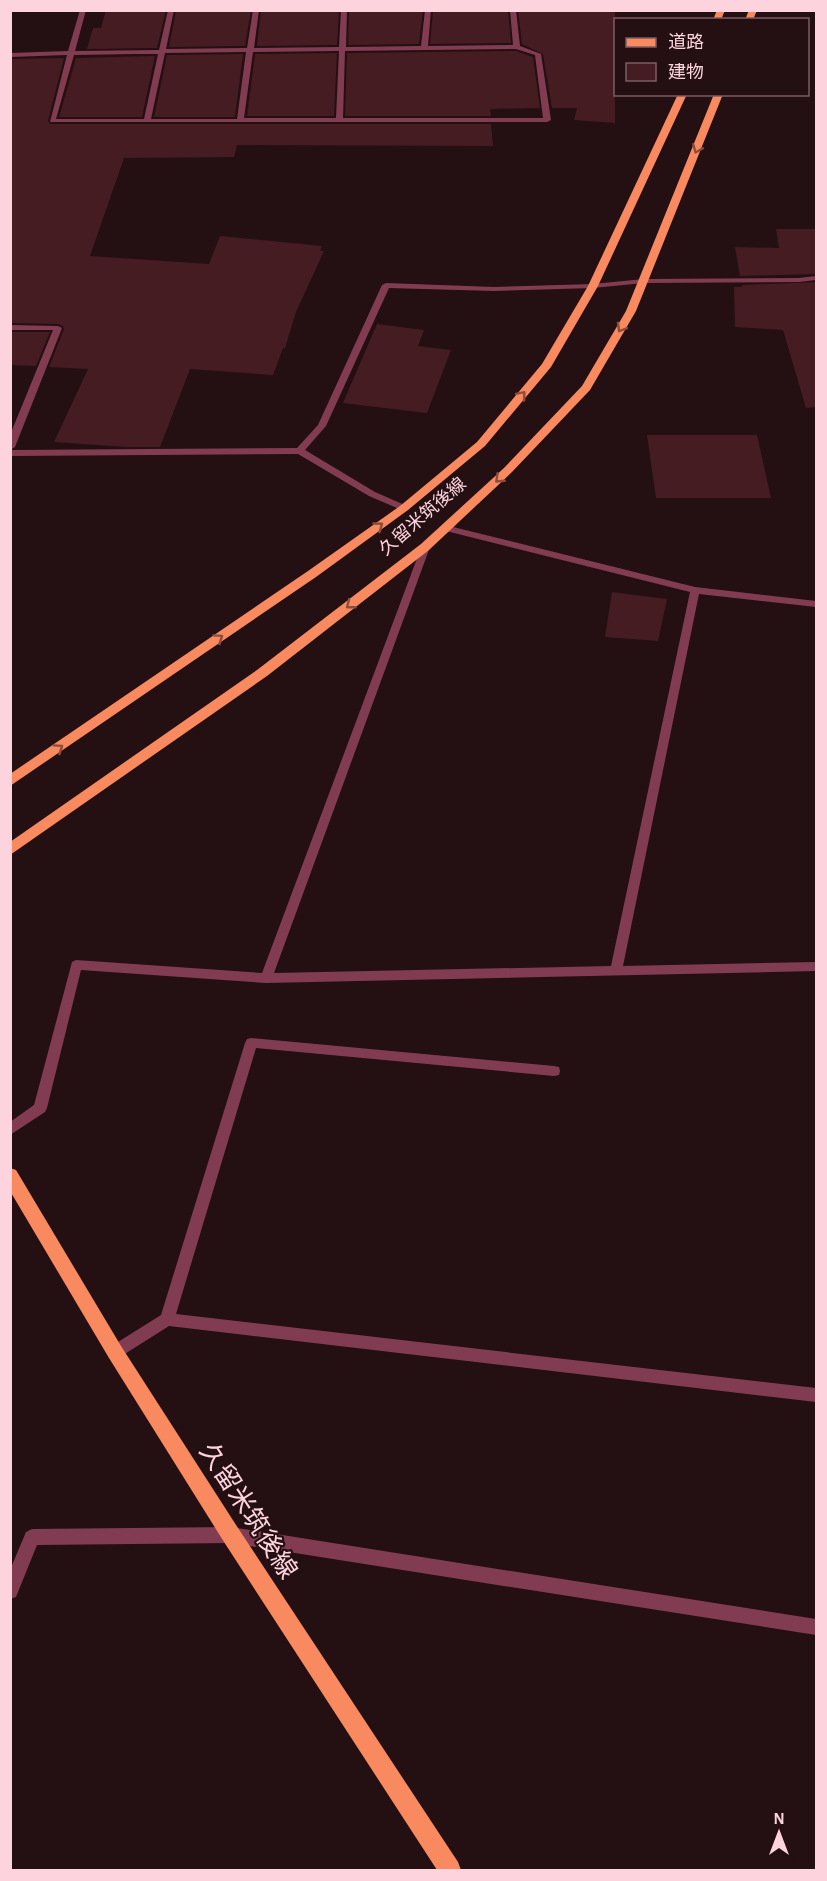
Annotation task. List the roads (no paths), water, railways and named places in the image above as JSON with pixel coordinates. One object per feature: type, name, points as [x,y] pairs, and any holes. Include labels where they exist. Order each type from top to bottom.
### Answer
[{"type":"main road","name":"久留米筑後線","points":[[10,781],[312,574],[404,508],[481,444],[547,365],[593,286],[682,96]]},
{"type":"main road","name":"久留米筑後線","points":[[10,850],[262,673],[425,547],[508,470],[586,388],[631,311],[718,96]]},
{"type":"main road","name":"久留米筑後線","points":[[10,1175],[115,1352],[231,1535],[450,1870]]},
{"type":"street","points":[[10,55],[71,53],[162,51],[517,47],[538,54],[548,120],[147,119],[52,121],[71,53],[83,10]]},
{"type":"street","points":[[147,119],[171,10]]},
{"type":"street","points":[[240,119],[256,10]]},
{"type":"street","points":[[339,120],[344,10]]},
{"type":"street","points":[[424,48],[428,10]]},
{"type":"street","points":[[513,10],[517,47]]},
{"type":"street","points":[[300,451],[322,426],[386,285],[494,289],[593,286],[644,281],[816,278]]},
{"type":"street","points":[[10,327],[58,328],[10,447]]},
{"type":"street","points":[[10,453],[300,451],[372,494],[404,508]]},
{"type":"street","points":[[445,528],[695,590],[816,604]]},
{"type":"street","points":[[266,978],[425,547]]},
{"type":"street","points":[[616,971],[695,590]]},
{"type":"street","points":[[10,1130],[40,1108],[76,965],[266,978],[816,967]]},
{"type":"street","points":[[166,1320],[251,1043],[554,1071]]},
{"type":"street","points":[[115,1352],[166,1320],[816,1395]]},
{"type":"street","points":[[10,1591],[32,1537],[231,1535],[816,1627]]}]
